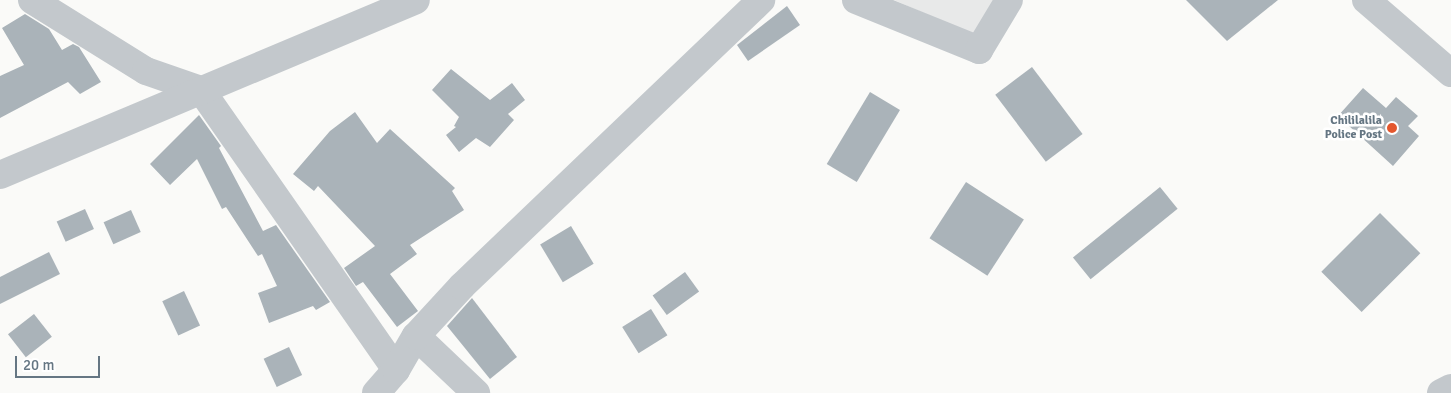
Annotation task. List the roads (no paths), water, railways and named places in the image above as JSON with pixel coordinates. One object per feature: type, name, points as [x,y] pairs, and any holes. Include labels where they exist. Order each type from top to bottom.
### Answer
[{"type":"street","points":[[32,0],[146,71],[201,90],[396,370]]},
{"type":"street","points":[[0,175],[416,0]]},
{"type":"street","points":[[376,393],[396,370],[416,336],[462,286],[761,0]]},
{"type":"street","points":[[856,0],[979,50],[1009,0]]},
{"type":"street","points":[[1366,0],[1451,72]]},
{"type":"street","points":[[416,336],[476,393]]},
{"type":"street","points":[[1440,393],[1451,388]]},
{"type":"place","name":"Chililalila Police Post","points":[[1392,128]]}]
